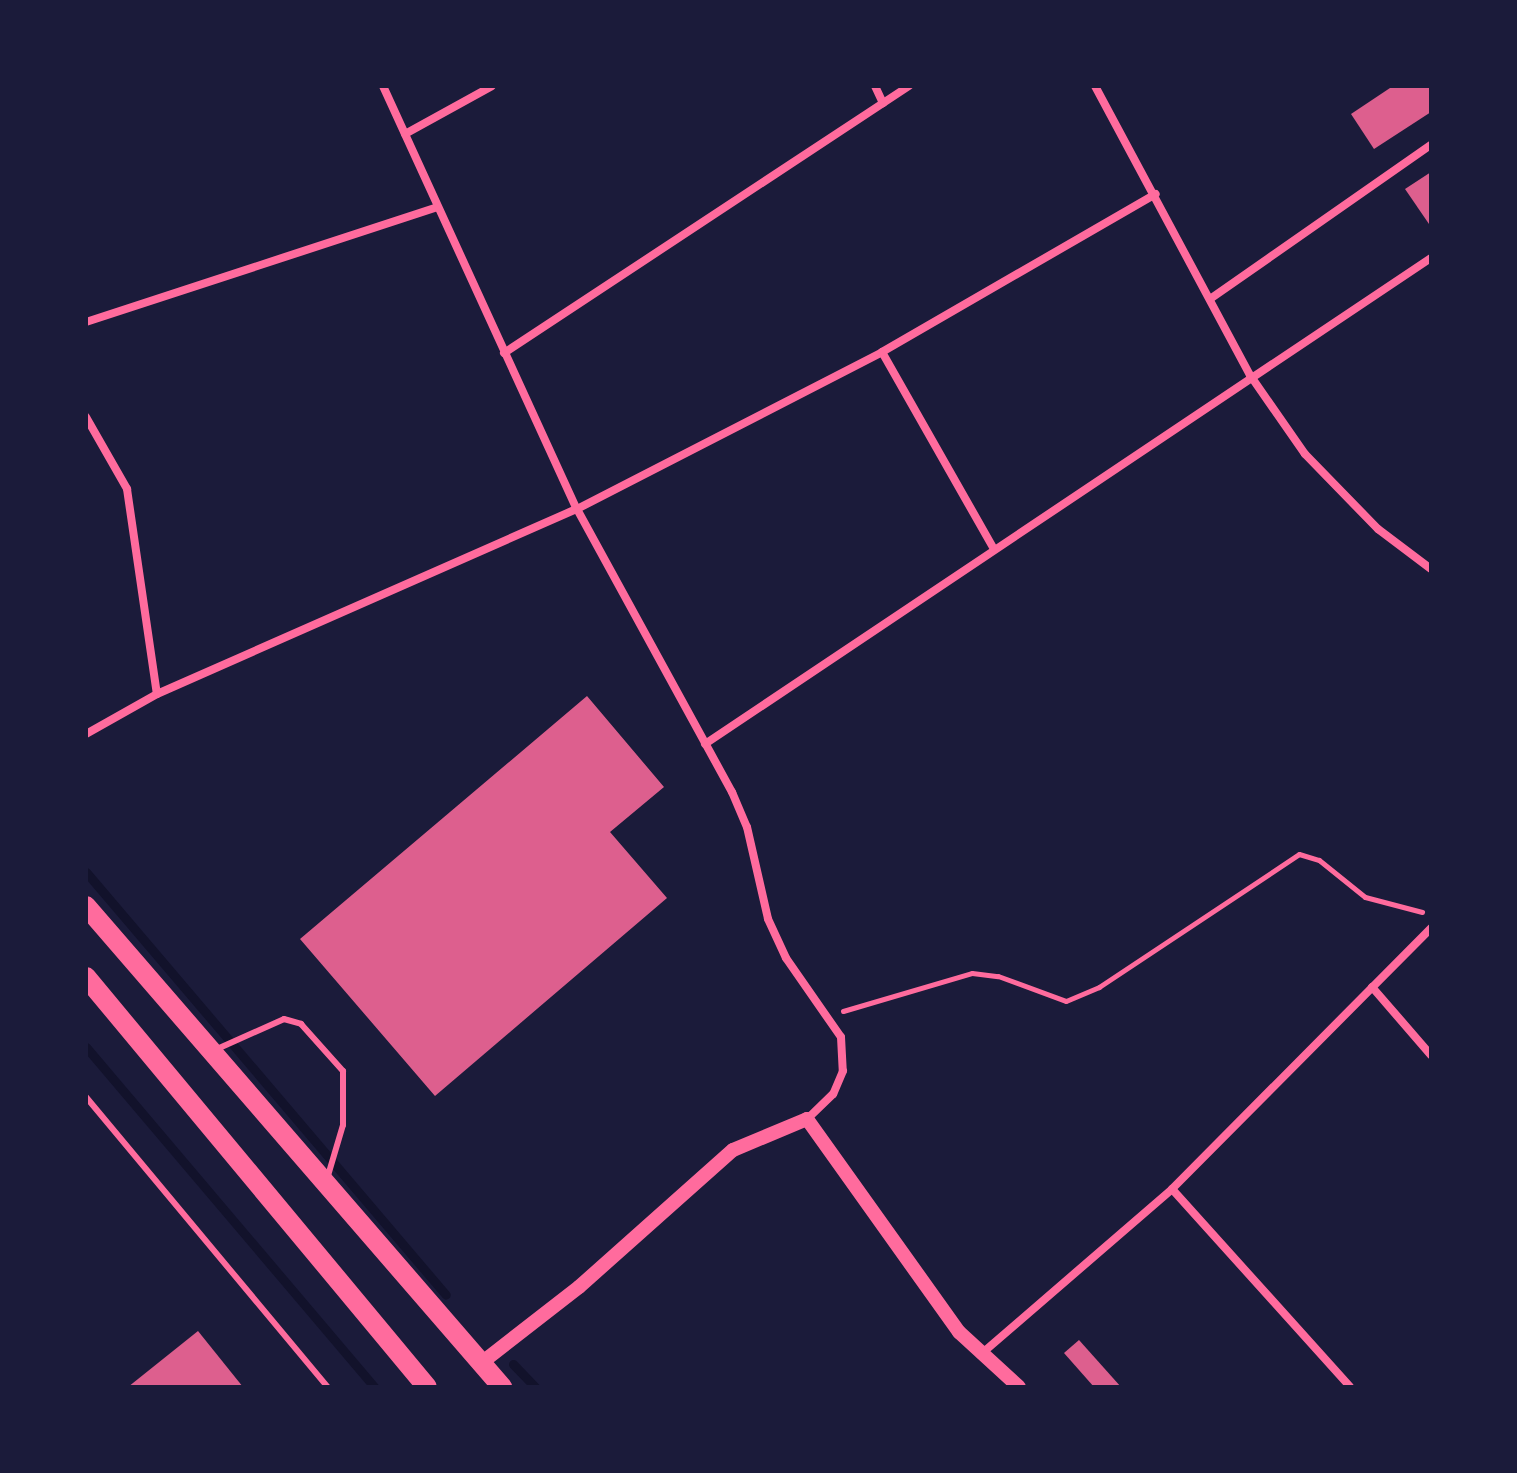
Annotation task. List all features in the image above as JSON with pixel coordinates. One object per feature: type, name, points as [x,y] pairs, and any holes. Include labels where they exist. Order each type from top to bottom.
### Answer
[{"type":"main road","points":[[86,906],[324,1185],[502,1387]]},
{"type":"main road","points":[[86,977],[427,1387]]},
{"type":"street","points":[[383,86],[577,509],[747,827],[768,919],[786,958],[841,1037],[843,1071],[833,1094],[807,1119],[733,1150],[579,1287],[480,1364]]},
{"type":"street","points":[[405,134],[492,86]]},
{"type":"street","points":[[875,86],[883,103]]},
{"type":"street","points":[[504,353],[909,86]]},
{"type":"street","points":[[1095,86],[1156,194],[1250,375],[1305,454],[1378,529],[1431,569]]},
{"type":"street","points":[[1210,299],[1431,145]]},
{"type":"street","points":[[86,734],[157,694],[577,509],[882,352],[1156,194]]},
{"type":"street","points":[[86,322],[438,207]]},
{"type":"street","points":[[705,744],[1250,375],[1431,258]]},
{"type":"street","points":[[882,352],[994,549]]},
{"type":"street","points":[[86,417],[127,489],[157,694]]},
{"type":"street","points":[[980,1355],[1172,1189],[1431,928]]},
{"type":"street","points":[[1372,987],[1431,1055]]},
{"type":"street","points":[[807,1119],[980,1355],[1019,1387]]},
{"type":"street","points":[[1172,1189],[1350,1387]]},
{"type":"lane","points":[[211,1053],[284,1019],[301,1024],[343,1071],[343,1125],[324,1185]]},
{"type":"lane","points":[[86,1097],[328,1387]]},
{"type":"path","points":[[826,1016],[972,973],[998,976],[1066,1001],[1099,987],[1299,854],[1319,860],[1365,897],[1431,916]]},
{"type":"building","points":[[1393,86],[1431,86],[1431,112],[1374,149],[1351,114]]},
{"type":"building","points":[[1431,172],[1431,223],[1429,224],[1405,189]]},
{"type":"building","points":[[587,696],[664,787],[610,832],[667,898],[435,1096],[300,939]]},
{"type":"building","points":[[198,1331],[243,1387],[128,1387]]},
{"type":"building","points":[[1079,1340],[1121,1387],[1094,1387],[1064,1353]]},
{"type":"waterway","points":[[86,872],[446,1295]]},
{"type":"waterway","points":[[86,1047],[374,1387]]},
{"type":"waterway","points":[[513,1364],[535,1387]]}]
